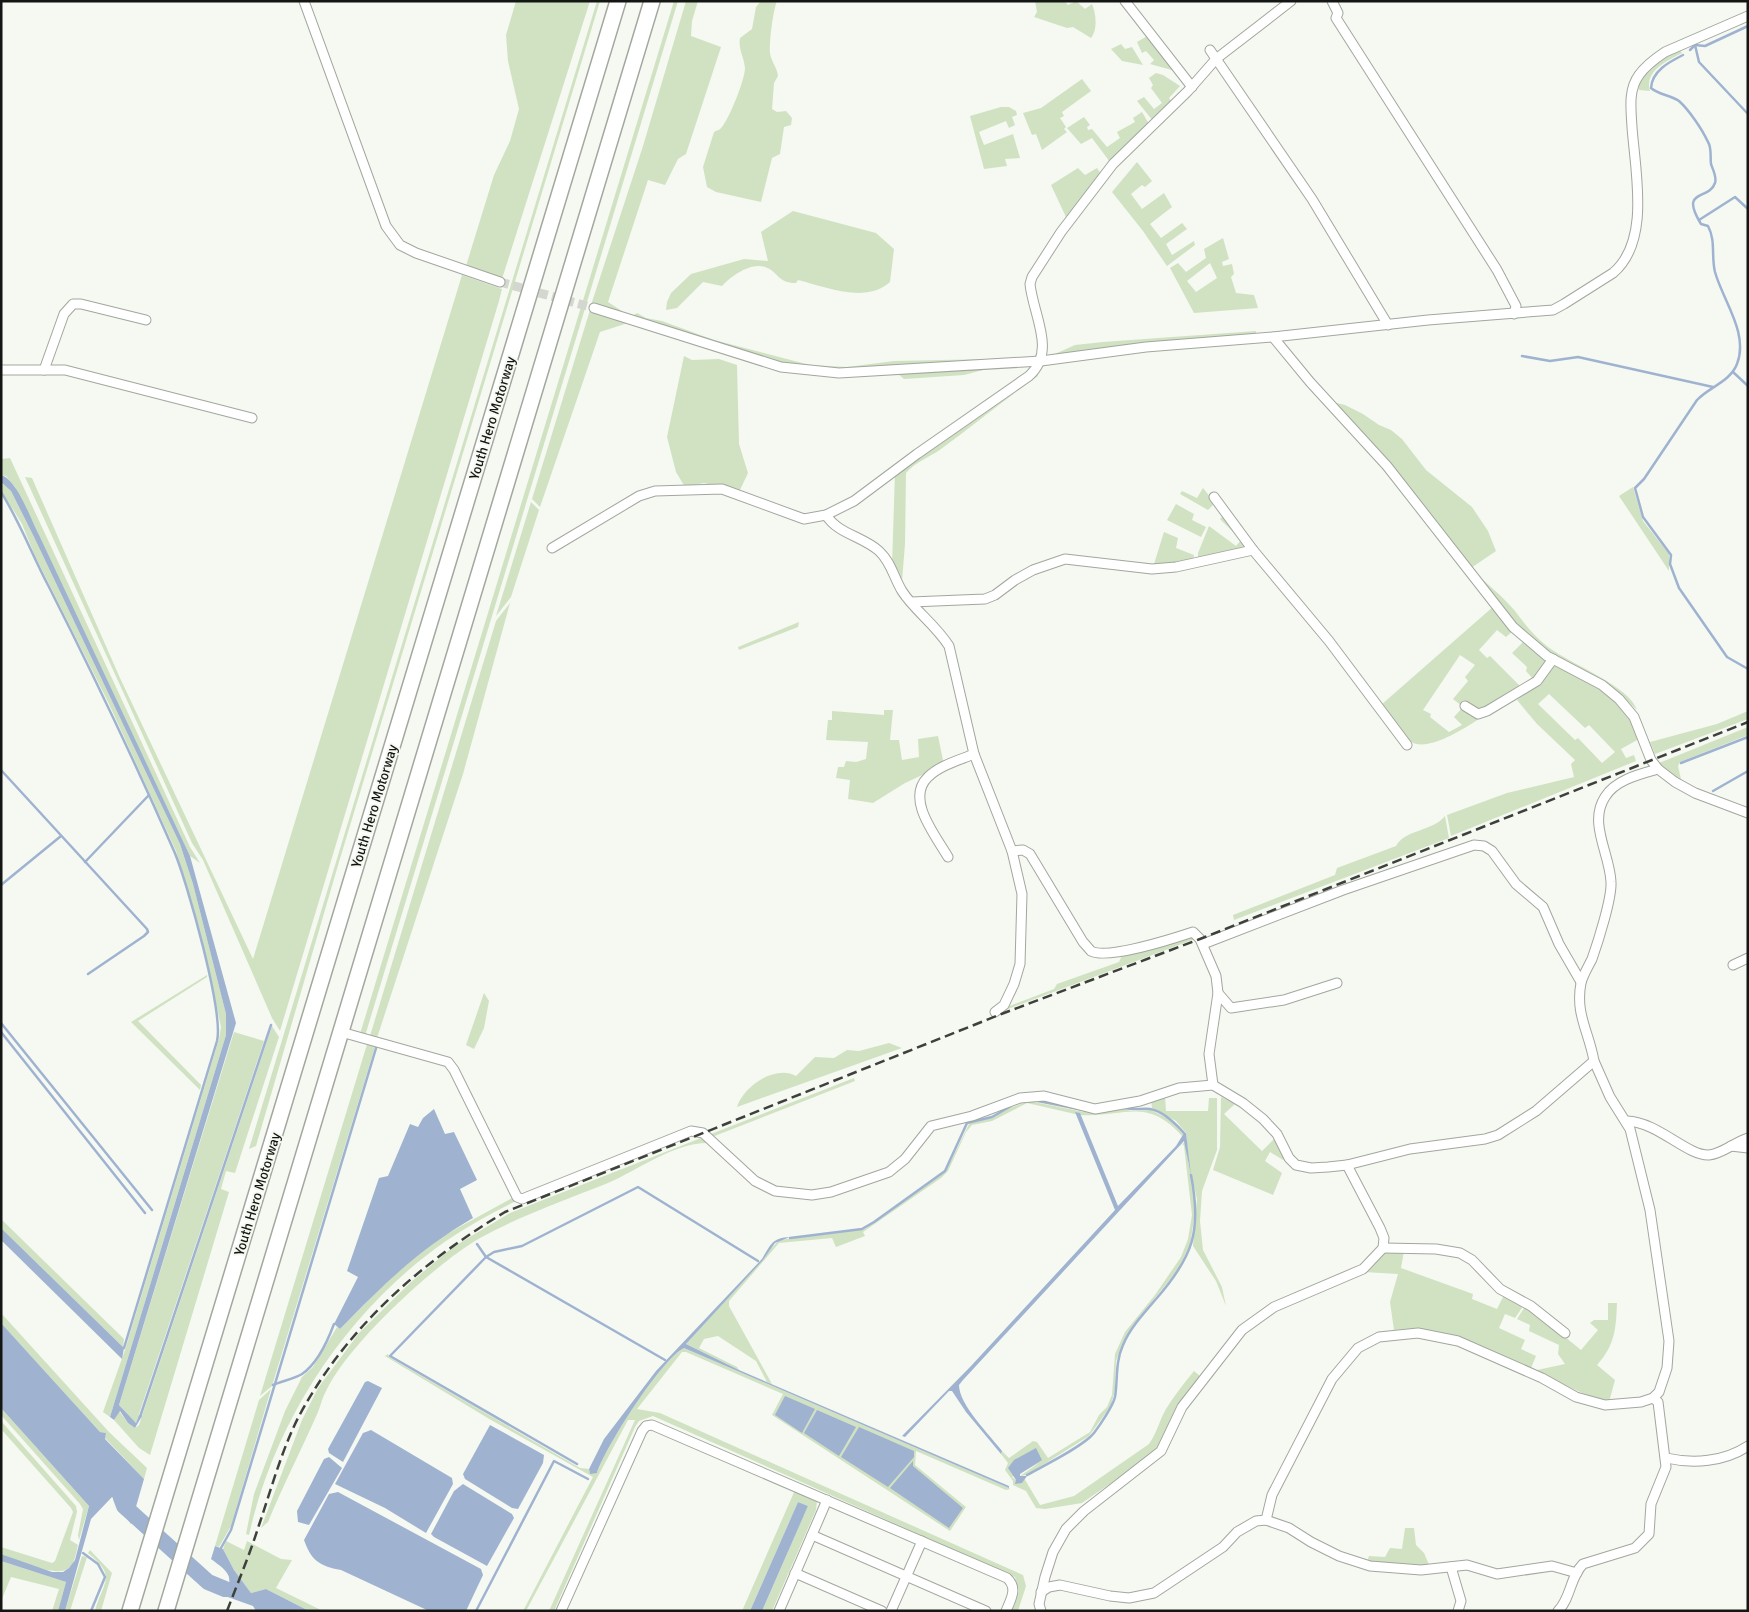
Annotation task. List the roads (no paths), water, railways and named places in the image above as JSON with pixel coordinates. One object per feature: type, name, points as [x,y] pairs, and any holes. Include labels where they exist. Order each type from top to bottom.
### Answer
[{"type":"highway","name":"Youth Hero Motorway","points":[[130,1611],[618,1]]},
{"type":"highway","points":[[168,1606],[652,1]]},
{"type":"street","points":[[304,1],[386,226],[400,246],[500,282]]},
{"type":"street","points":[[1125,1],[1192,87]]},
{"type":"street","points":[[552,548],[639,496],[655,490],[722,489],[804,519],[826,515],[854,501],[917,454],[1029,376],[1040,366],[1043,343],[1031,294],[1032,277],[1061,232],[1113,164],[1192,87],[1216,59],[1291,1]]},
{"type":"street","points":[[1332,1],[1338,13],[1336,18],[1497,270],[1516,306],[1514,314]]},
{"type":"street","points":[[594,308],[781,367],[839,373],[1041,361],[1146,347],[1274,338],[1388,325],[1553,310],[1592,287],[1621,266],[1632,247],[1637,220],[1631,96],[1638,75],[1665,52],[1748,16]]},
{"type":"street","points":[[1210,50],[1312,198],[1388,325]]},
{"type":"street","points":[[44,370],[64,314],[73,304],[81,304],[146,320]]},
{"type":"street","points":[[1274,338],[1310,382],[1387,466],[1513,627],[1553,660],[1602,685],[1619,699],[1634,717],[1651,760],[1658,769],[1675,782],[1696,793],[1748,813]]},
{"type":"street","points":[[1,370],[65,370],[252,418]]},
{"type":"street","points":[[1214,496],[1253,550],[1329,641],[1407,745]]},
{"type":"street","points":[[826,515],[832,525],[870,544],[881,553],[902,590],[940,632],[949,646],[974,754],[1012,851],[1022,894],[1020,964],[1014,984],[1004,1004],[995,1012]]},
{"type":"street","points":[[911,602],[985,599],[995,595],[1033,570],[1065,559],[1113,566],[1160,568],[1176,567],[1253,550]]},
{"type":"street","points":[[1465,706],[1478,714],[1487,711],[1537,681],[1553,660]]},
{"type":"street","points":[[948,857],[930,828],[920,803],[920,787],[928,776],[939,769],[974,754]]},
{"type":"street","points":[[1266,1520],[1272,1495],[1332,1379],[1358,1348],[1379,1337],[1392,1334],[1418,1333],[1458,1341],[1542,1378],[1576,1397],[1605,1405],[1626,1405],[1653,1398],[1659,1392],[1667,1368],[1668,1323],[1650,1210],[1627,1121],[1610,1097],[1594,1061],[1580,1015],[1581,982],[1599,936],[1612,884],[1598,822],[1600,808],[1605,796],[1618,785],[1633,776],[1658,769]]},
{"type":"street","points":[[1203,944],[1343,890],[1474,845],[1484,846],[1496,856],[1516,884],[1543,907],[1559,944],[1581,982]]},
{"type":"street","points":[[1012,851],[1023,850],[1030,854],[1084,942],[1092,951],[1106,953],[1161,943],[1193,932],[1203,944],[1216,976],[1218,993],[1209,1054],[1214,1085]]},
{"type":"street","points":[[1733,965],[1748,958]]},
{"type":"street","points":[[1218,993],[1231,1008],[1284,1000],[1337,983]]},
{"type":"street","points":[[341,1032],[448,1062],[454,1070],[517,1197],[522,1199],[691,1131],[703,1133],[755,1181],[776,1191],[812,1196],[831,1192],[889,1172],[905,1159],[931,1126],[972,1116],[1020,1098],[1044,1096],[1095,1109],[1140,1101],[1179,1088],[1214,1085],[1243,1103],[1263,1119],[1277,1134],[1289,1158],[1296,1165],[1310,1168],[1347,1164],[1410,1149],[1485,1139],[1498,1135],[1536,1111],[1594,1061]]},
{"type":"street","points":[[1627,1121],[1648,1125],[1702,1154],[1718,1153],[1748,1138]]},
{"type":"street","points":[[1730,1146],[1748,1148]]},
{"type":"street","points":[[1041,1611],[1041,1592],[1053,1552],[1066,1529],[1084,1511],[1161,1452],[1182,1407],[1242,1330],[1274,1307],[1363,1268],[1383,1248],[1384,1238],[1380,1228],[1347,1164]]},
{"type":"street","points":[[1383,1248],[1436,1249],[1460,1253],[1472,1260],[1500,1288],[1531,1306],[1565,1333]]},
{"type":"street","points":[[1558,1611],[1567,1600],[1583,1564],[1635,1548],[1649,1534],[1651,1504],[1666,1467],[1658,1402],[1653,1398]]},
{"type":"street","points":[[561,1611],[646,1426],[652,1424],[1007,1578],[1012,1583],[1014,1590],[1006,1611]]},
{"type":"street","points":[[1666,1458],[1678,1461],[1714,1460],[1730,1456],[1748,1446]]},
{"type":"street","points":[[782,1610],[795,1573],[827,1500]]},
{"type":"street","points":[[1041,1592],[1049,1587],[1060,1585],[1110,1596],[1129,1598],[1154,1593],[1223,1547],[1242,1528],[1256,1521],[1266,1520],[1289,1528],[1339,1556],[1370,1566],[1421,1570],[1467,1564],[1497,1574],[1552,1566],[1577,1574]]},
{"type":"street","points":[[812,1535],[986,1611]]},
{"type":"street","points":[[891,1611],[922,1541]]},
{"type":"street","points":[[1452,1566],[1461,1601],[1458,1611]]},
{"type":"street","points":[[795,1573],[882,1611]]},
{"type":"water","points":[[1,475],[13,484],[23,501],[190,856],[236,1023],[119,1405],[136,1423],[139,1415],[142,1416],[135,1428],[128,1423],[120,1411],[114,1420],[110,1417],[226,1035],[226,1014],[193,884],[180,844],[34,537],[11,491],[1,482]]},
{"type":"water","points":[[434,1109],[445,1134],[454,1132],[477,1180],[460,1189],[473,1218],[418,1255],[340,1329],[334,1324],[358,1277],[347,1271],[379,1178],[388,1176],[410,1124],[418,1127],[423,1118]]},
{"type":"water","points":[[1075,1112],[1080,1113],[1118,1206],[1176,1146],[1184,1133],[1186,1133],[1191,1175],[1184,1141],[959,1385],[964,1402],[976,1420],[1002,1451],[1001,1454],[966,1412],[952,1391],[949,1391],[905,1437],[902,1436],[971,1366],[1115,1210]]},
{"type":"water","points":[[1,1228],[124,1348],[122,1359],[1,1240]]},
{"type":"water","points":[[790,1237],[775,1243],[763,1260],[686,1344],[739,1370],[1009,1486],[1009,1488],[684,1348],[674,1355],[662,1368],[635,1405],[610,1445],[597,1473],[590,1474],[589,1469],[604,1439],[656,1371],[762,1259],[776,1240]]},
{"type":"water","points":[[1,1323],[100,1432],[106,1433],[105,1439],[144,1479],[131,1524],[112,1497],[91,1519],[65,1611],[58,1611],[66,1582],[1,1561],[1,1554],[52,1572],[63,1572],[75,1560],[89,1506],[1,1408]]},
{"type":"water","points":[[368,1381],[382,1388],[343,1462],[329,1453],[328,1449],[365,1382]]},
{"type":"water","points":[[785,1396],[815,1409],[802,1433],[775,1415]]},
{"type":"water","points":[[817,1410],[856,1427],[839,1456],[804,1433]]},
{"type":"water","points":[[490,1425],[544,1455],[543,1463],[518,1509],[512,1508],[465,1479],[463,1474]]},
{"type":"water","points":[[859,1427],[914,1451],[914,1457],[888,1487],[841,1457]]},
{"type":"water","points":[[371,1430],[452,1478],[453,1484],[426,1533],[385,1508],[335,1484],[363,1433]]},
{"type":"water","points":[[1036,1448],[1042,1460],[1020,1474],[1020,1476],[1027,1476],[1022,1483],[1015,1484],[1016,1480],[1008,1468],[1014,1460]]},
{"type":"water","points":[[329,1457],[342,1468],[309,1525],[298,1522],[297,1511],[324,1459]]},
{"type":"water","points":[[913,1461],[913,1466],[963,1508],[949,1528],[890,1488]]},
{"type":"water","points":[[463,1484],[512,1514],[514,1518],[487,1566],[431,1534],[454,1491]]},
{"type":"water","points":[[338,1492],[481,1569],[483,1575],[466,1611],[429,1611],[341,1570],[317,1561],[310,1553],[304,1540],[329,1494]]},
{"type":"water","points":[[798,1502],[808,1506],[762,1611],[750,1611]]},
{"type":"water","points":[[215,1546],[223,1549],[234,1570],[251,1593],[266,1589],[309,1611],[256,1611],[253,1606],[222,1595],[204,1584],[207,1572],[227,1588],[229,1583],[226,1571],[211,1559]]},
{"type":"waterway","points":[[1695,45],[1705,46],[1748,26]]},
{"type":"waterway","points":[[1695,45],[1699,62],[1748,114]]},
{"type":"waterway","points":[[1690,50],[1695,45]]},
{"type":"waterway","points":[[1683,55],[1667,64],[1658,72],[1654,77],[1651,88],[1679,101],[1695,120],[1709,144],[1715,183],[1712,188],[1694,200],[1693,205],[1701,224],[1708,226],[1710,232],[1713,243],[1715,272],[1734,317],[1740,341],[1740,352],[1734,370],[1697,400],[1644,479],[1635,488],[1643,517],[1671,555],[1670,564],[1679,588],[1727,657],[1748,669]]},
{"type":"waterway","points":[[1699,220],[1735,197],[1748,209]]},
{"type":"waterway","points":[[1522,356],[1550,361],[1578,357],[1713,387]]},
{"type":"waterway","points":[[1733,372],[1748,386]]},
{"type":"waterway","points":[[1,492],[98,685],[174,851],[195,917],[215,1004],[218,1026],[217,1041],[124,1348]]},
{"type":"waterway","points":[[1681,763],[1748,737]]},
{"type":"waterway","points":[[1,770],[147,929],[148,932],[144,936],[88,974]]},
{"type":"waterway","points":[[1713,791],[1748,771]]},
{"type":"waterway","points":[[85,862],[149,795]]},
{"type":"waterway","points":[[1,885],[61,836]]},
{"type":"waterway","points":[[1,1023],[152,1210]]},
{"type":"waterway","points":[[140,1417],[271,1025]]},
{"type":"waterway","points":[[1,1032],[145,1213]]},
{"type":"waterway","points":[[221,1548],[231,1530],[377,1045]]},
{"type":"waterway","points":[[1038,1101],[1089,1111]]},
{"type":"waterway","points":[[790,1238],[862,1229],[874,1222],[945,1171],[967,1123],[992,1117],[1011,1106]]},
{"type":"waterway","points":[[1122,1107],[1150,1109],[1160,1112],[1184,1133]]},
{"type":"waterway","points":[[1027,1475],[1073,1450],[1089,1438],[1097,1430],[1114,1401],[1120,1352],[1126,1339],[1179,1270],[1192,1242],[1195,1228],[1195,1212],[1191,1175]]},
{"type":"waterway","points":[[577,1464],[390,1356],[486,1257],[494,1252],[522,1246],[638,1187],[758,1261]]},
{"type":"waterway","points":[[477,1244],[486,1257],[665,1360]]},
{"type":"waterway","points":[[273,1385],[299,1376],[307,1370],[321,1351],[334,1324]]},
{"type":"waterway","points":[[476,1611],[554,1461],[588,1479]]},
{"type":"waterway","points":[[121,1498],[124,1506],[208,1582],[225,1589]]},
{"type":"waterway","points":[[83,1553],[98,1564],[105,1577],[91,1611]]},
{"type":"tunnel","points":[[500,282],[594,308]]},
{"type":"railway","points":[[227,1611],[252,1547],[286,1444],[298,1418],[338,1355],[387,1301],[415,1276],[443,1253],[505,1212],[1004,1013],[1200,939],[1748,722]]}]
